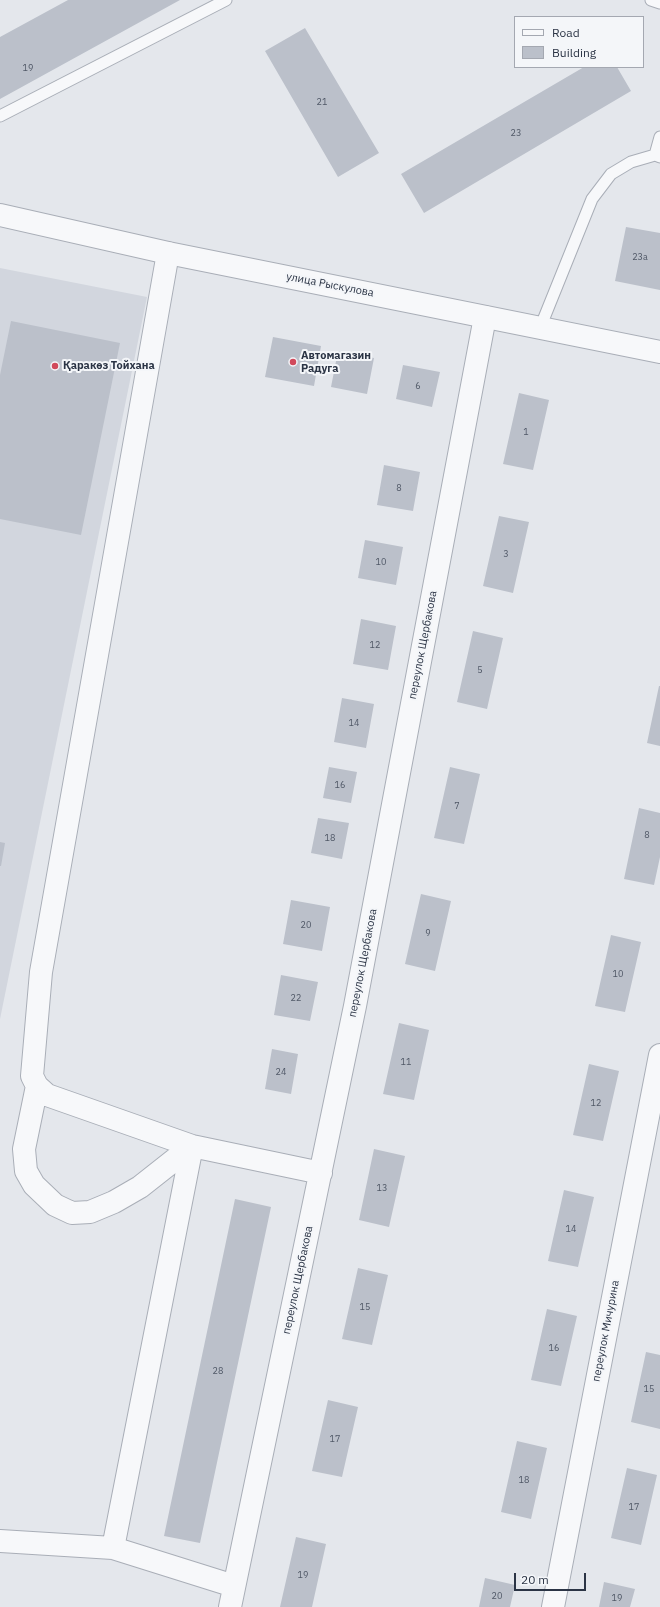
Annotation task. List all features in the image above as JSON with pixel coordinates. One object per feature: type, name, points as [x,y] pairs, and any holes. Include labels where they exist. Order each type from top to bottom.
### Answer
[{"type":"street","name":"улица Рыскулова","points":[[0,215],[168,253],[660,352]]},
{"type":"street","points":[[168,253],[41,972],[32,1076],[37,1086],[47,1095],[192,1146],[321,1173]]},
{"type":"street","name":"переулок Щербакова","points":[[230,1607],[355,1006],[484,317]]},
{"type":"street","name":"переулок Мичурина","points":[[553,1607],[660,1055]]},
{"type":"street","points":[[37,1086],[24,1149],[26,1171],[34,1185],[55,1205],[72,1213],[90,1212],[114,1202],[140,1187],[192,1146]]},
{"type":"street","points":[[113,1548],[192,1146]]},
{"type":"street","points":[[0,1540],[113,1548],[234,1586]]},
{"type":"lane","points":[[0,116],[226,0]]},
{"type":"lane","points":[[651,0],[660,3]]},
{"type":"lane","points":[[540,328],[592,199],[612,174],[631,162],[657,156],[660,137]]},
{"type":"shaded area","points":[[0,268],[147,297],[0,1019]]},
{"type":"building","points":[[68,0],[180,0],[0,99],[0,37]]},
{"type":"building","points":[[305,28],[379,153],[338,177],[265,51]]},
{"type":"building","points":[[582,68],[618,68],[631,91],[424,213],[401,174]]},
{"type":"building","points":[[626,227],[660,233],[660,290],[615,281]]},
{"type":"building","points":[[11,321],[120,343],[81,535],[0,519],[0,375]]},
{"type":"building","points":[[273,337],[321,346],[314,386],[265,377]]},
{"type":"building","points":[[338,351],[374,358],[367,394],[331,387]]},
{"type":"building","points":[[403,365],[440,372],[432,407],[396,399]]},
{"type":"building","points":[[519,393],[549,400],[533,470],[503,464]]},
{"type":"building","points":[[384,465],[420,472],[413,511],[377,505]]},
{"type":"building","points":[[499,516],[529,522],[513,593],[483,586]]},
{"type":"building","points":[[365,540],[403,547],[396,585],[358,578]]},
{"type":"building","points":[[361,619],[396,626],[388,670],[353,664]]},
{"type":"building","points":[[473,631],[503,638],[487,709],[457,702]]},
{"type":"building","points":[[660,686],[660,746],[647,743]]},
{"type":"building","points":[[342,698],[374,704],[366,748],[334,742]]},
{"type":"building","points":[[329,767],[357,772],[351,803],[323,798]]},
{"type":"building","points":[[450,767],[480,774],[464,844],[434,838]]},
{"type":"building","points":[[639,808],[660,813],[660,857],[654,885],[624,879]]},
{"type":"building","points":[[318,818],[349,823],[342,859],[311,853]]},
{"type":"building","points":[[0,842],[5,843],[1,866],[0,866]]},
{"type":"building","points":[[421,894],[451,901],[435,971],[405,964]]},
{"type":"building","points":[[291,900],[330,907],[322,951],[283,944]]},
{"type":"building","points":[[611,935],[641,942],[625,1012],[595,1006]]},
{"type":"building","points":[[281,975],[318,982],[310,1021],[274,1015]]},
{"type":"building","points":[[399,1023],[429,1030],[414,1100],[383,1094]]},
{"type":"building","points":[[272,1049],[298,1054],[291,1094],[265,1089]]},
{"type":"building","points":[[589,1064],[619,1071],[603,1141],[573,1135]]},
{"type":"building","points":[[374,1149],[405,1156],[389,1227],[359,1220]]},
{"type":"building","points":[[564,1190],[594,1197],[578,1267],[548,1261]]},
{"type":"building","points":[[235,1199],[271,1207],[200,1543],[164,1536]]},
{"type":"building","points":[[358,1268],[388,1275],[372,1345],[342,1339]]},
{"type":"building","points":[[547,1309],[577,1316],[561,1386],[531,1380]]},
{"type":"building","points":[[646,1352],[660,1355],[660,1429],[631,1422]]},
{"type":"building","points":[[328,1400],[358,1407],[342,1477],[312,1471]]},
{"type":"building","points":[[517,1441],[547,1448],[531,1519],[501,1512]]},
{"type":"building","points":[[627,1468],[657,1475],[641,1545],[611,1538]]},
{"type":"building","points":[[296,1537],[326,1544],[312,1607],[280,1607]]},
{"type":"building","points":[[485,1578],[515,1585],[510,1607],[479,1607]]},
{"type":"building","points":[[604,1582],[635,1589],[630,1607],[599,1607]]},
{"type":"place","name":"Автомагазин Радуга","points":[[293,362]]},
{"type":"place","name":"Қаракөз Тойхана","points":[[55,366]]}]
